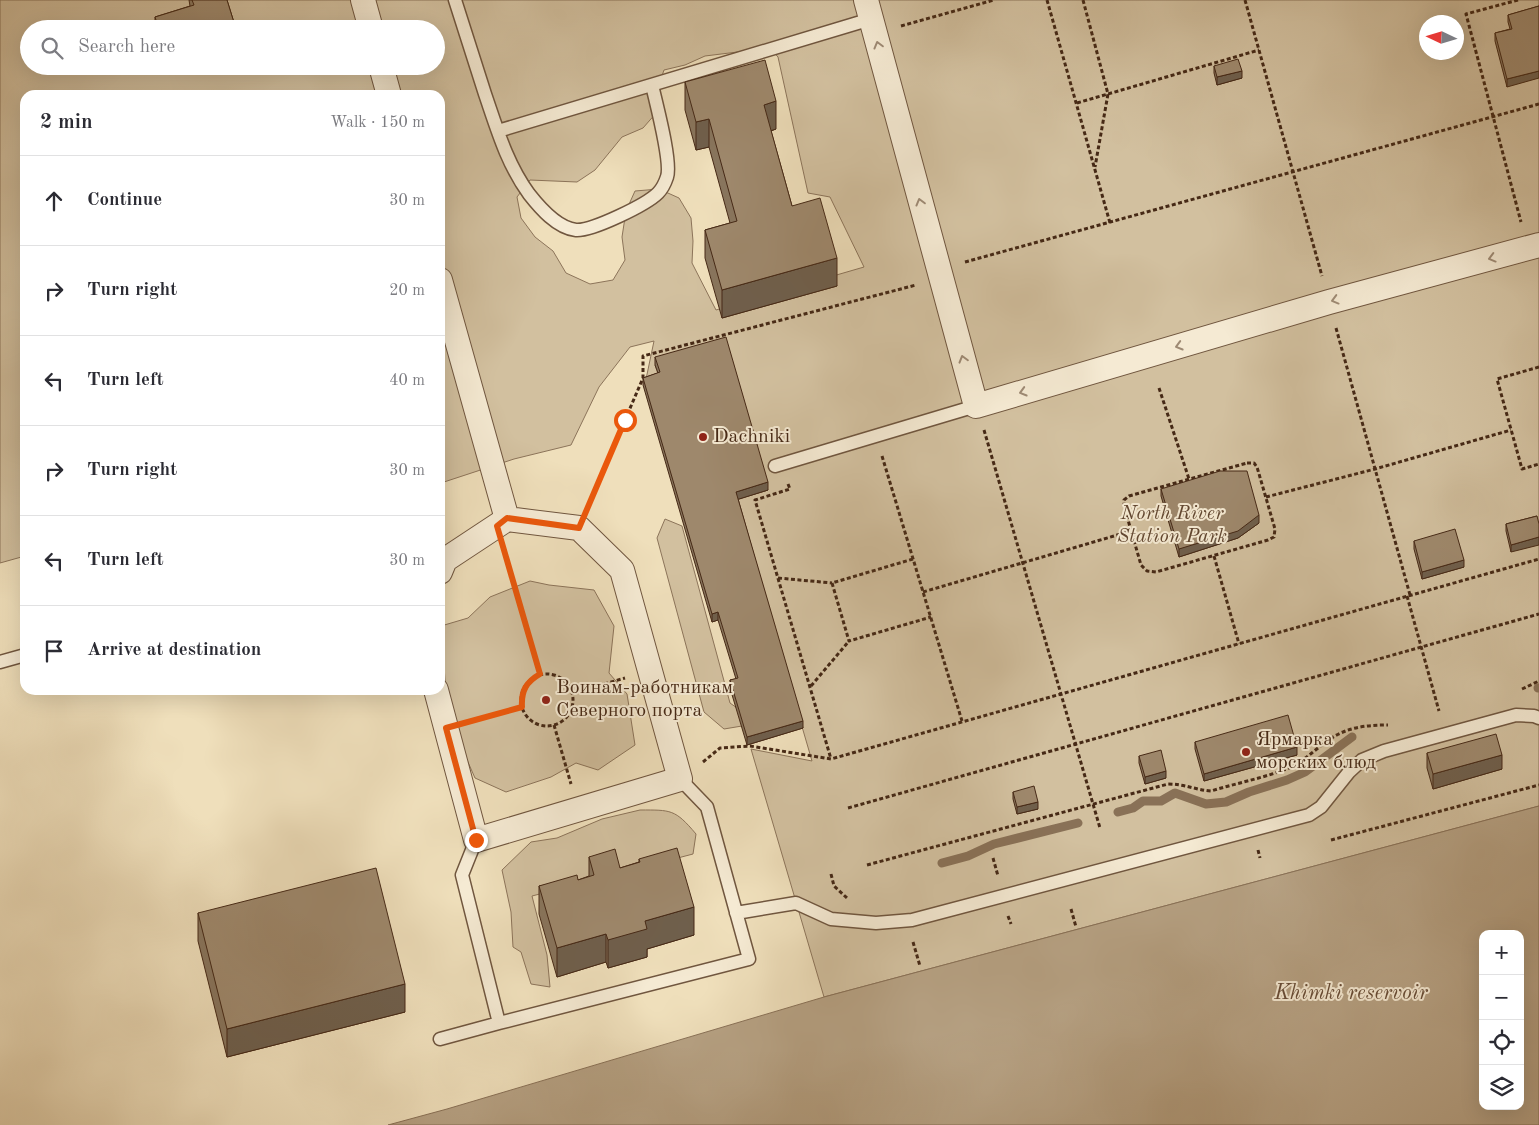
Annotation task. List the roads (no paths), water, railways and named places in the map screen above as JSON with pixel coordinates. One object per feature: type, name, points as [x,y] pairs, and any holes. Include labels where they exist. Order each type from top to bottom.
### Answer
[{"type":"street","points":[[363,0],[369,20]]},
{"type":"street","points":[[869,10],[976,406],[1329,302],[1539,245]]},
{"type":"street","points":[[383,75],[388,90]]},
{"type":"street","points":[[445,300],[502,522]]},
{"type":"street","points":[[437,695],[476,840],[680,779],[622,570],[579,528],[502,522],[445,560]]},
{"type":"lane","points":[[455,0],[508,159],[529,194],[555,221],[564,227],[575,230],[598,226],[648,200],[663,187],[669,168],[652,84]]},
{"type":"lane","points":[[498,131],[652,84],[869,10]]},
{"type":"lane","points":[[778,465],[976,406]]},
{"type":"lane","points":[[0,662],[20,656]]},
{"type":"lane","points":[[736,913],[796,903],[831,919],[876,923],[912,920],[1309,815],[1321,808],[1349,772],[1362,760],[1384,751],[1516,715],[1539,718]]},
{"type":"lane","points":[[440,1039],[749,959],[707,807],[680,779]]},
{"type":"lane","points":[[476,840],[462,875],[499,1023]]},
{"type":"water","name":"Khimki reservoir","points":[[1539,806],[1539,1125],[388,1125],[824,997]]},
{"type":"waterway","points":[[1118,812],[1133,808],[1143,801],[1161,801],[1175,793],[1206,804],[1226,802],[1305,772],[1352,737]]},
{"type":"waterway","points":[[942,863],[968,856],[994,844],[1078,823]]},
{"type":"place","name":"Dachniki","points":[[703,437]]},
{"type":"place","name":"Воинам-работникам Северного порта","points":[[546,700]]},
{"type":"place","name":"Ярмарка морских блюд","points":[[1246,752]]},
{"type":"park label","name":"North River Station Park","points":[[1172,526]]}]
